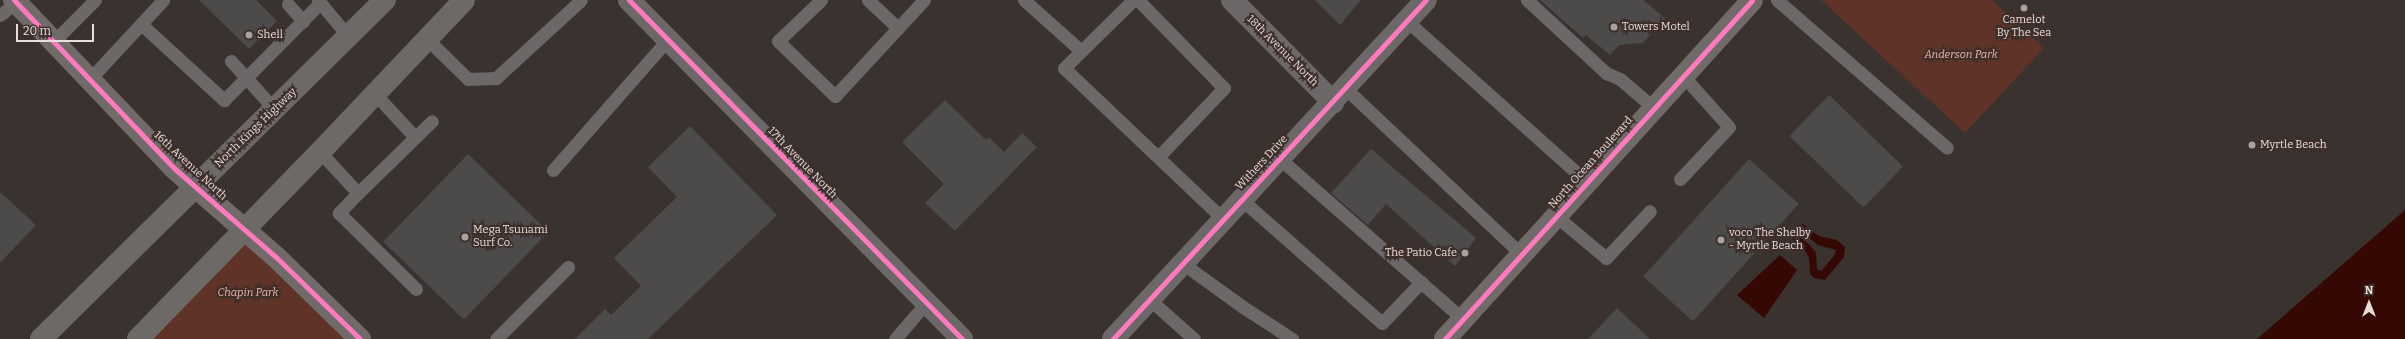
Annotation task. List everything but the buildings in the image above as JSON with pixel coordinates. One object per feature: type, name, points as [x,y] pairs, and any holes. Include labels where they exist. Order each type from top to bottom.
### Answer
[{"type":"main road","name":"North Kings Highway","points":[[41,339],[385,0]]},
{"type":"main road","points":[[138,339],[246,230],[464,0]]},
{"type":"street","name":"17th Avenue North","points":[[629,0],[962,339]]},
{"type":"street","name":"18th Avenue North","points":[[1232,0],[1339,95]]},
{"type":"street","name":"Withers Drive","points":[[1113,339],[1426,0]]},
{"type":"street","name":"North Ocean Boulevard","points":[[1445,339],[1752,0]]},
{"type":"street","name":"16th Avenue North","points":[[12,4],[54,42],[176,169],[246,230],[360,339]]},
{"type":"lane","points":[[54,42],[95,0]]},
{"type":"lane","points":[[89,80],[163,0]]},
{"type":"lane","points":[[427,39],[468,79],[496,78],[582,0]]},
{"type":"lane","points":[[821,0],[778,42],[835,96],[924,0]]},
{"type":"lane","points":[[868,0],[898,28]]},
{"type":"lane","points":[[1024,0],[1082,51]]},
{"type":"lane","points":[[1133,0],[1064,68],[1224,220]]},
{"type":"lane","points":[[1138,0],[1224,88],[1158,157]]},
{"type":"lane","points":[[1527,0],[1606,73],[1620,79],[1654,108]]},
{"type":"lane","points":[[1777,0],[1947,148]]},
{"type":"lane","points":[[141,24],[224,100],[247,79],[303,21],[319,2],[348,36]]},
{"type":"lane","points":[[288,4],[303,21]]},
{"type":"lane","points":[[1407,21],[1587,182]]},
{"type":"lane","points":[[554,170],[668,39]]},
{"type":"lane","points":[[231,61],[275,110]]},
{"type":"lane","points":[[1680,179],[1729,127],[1683,76]]},
{"type":"lane","points":[[375,94],[415,137]]},
{"type":"lane","points":[[1339,95],[1521,254]]},
{"type":"lane","points":[[416,290],[339,213],[432,121]]},
{"type":"lane","points":[[320,152],[358,193]]},
{"type":"lane","points":[[1280,159],[1463,318]]},
{"type":"lane","points":[[1242,200],[1382,323],[1421,282]]},
{"type":"lane","points":[[1556,216],[1606,258],[1650,211]]},
{"type":"lane","points":[[1182,263],[1243,307],[1292,339]]},
{"type":"lane","points":[[496,339],[568,267]]},
{"type":"lane","points":[[1149,299],[1194,339]]},
{"type":"lane","points":[[895,339],[926,303]]},
{"type":"green space","name":"Anderson Park","points":[[1821,0],[1992,0],[2044,48],[1965,133]]},
{"type":"green space","name":"Chapin Park","points":[[246,230],[360,339],[138,339]]},
{"type":"shaded area","points":[[2405,210],[2405,339],[2257,339]]},
{"type":"shaded area","points":[[1803,224],[1819,236],[1837,240],[1845,247],[1844,257],[1825,280],[1814,278],[1810,274],[1809,258],[1806,252],[1793,241],[1793,231],[1796,226]],"holes":[[[1800,234],[1804,234],[1818,245],[1836,250],[1834,256],[1821,271],[1817,269],[1816,253],[1810,245],[1799,237]]]},
{"type":"shaded area","points":[[1780,255],[1797,270],[1764,318],[1737,295]]},
{"type":"cycle path","points":[[14,0],[175,169],[277,258],[360,339]]},
{"type":"cycle path","points":[[629,0],[962,339]]},
{"type":"cycle path","points":[[1113,339],[1426,0]]},
{"type":"cycle path","points":[[1445,339],[1752,0]]},
{"type":"place","name":"Camelot By The Sea","points":[[2024,8]]},
{"type":"place","name":"Towers Motel","points":[[1614,27]]},
{"type":"place","name":"Shell","points":[[249,35]]},
{"type":"place","name":"Myrtle Beach","points":[[2252,145]]},
{"type":"place","name":"Mega Tsunami Surf Co.","points":[[465,237]]},
{"type":"place","name":"voco The Shelby - Myrtle Beach","points":[[1721,240]]},
{"type":"place","name":"The Patio Cafe","points":[[1465,253]]}]
